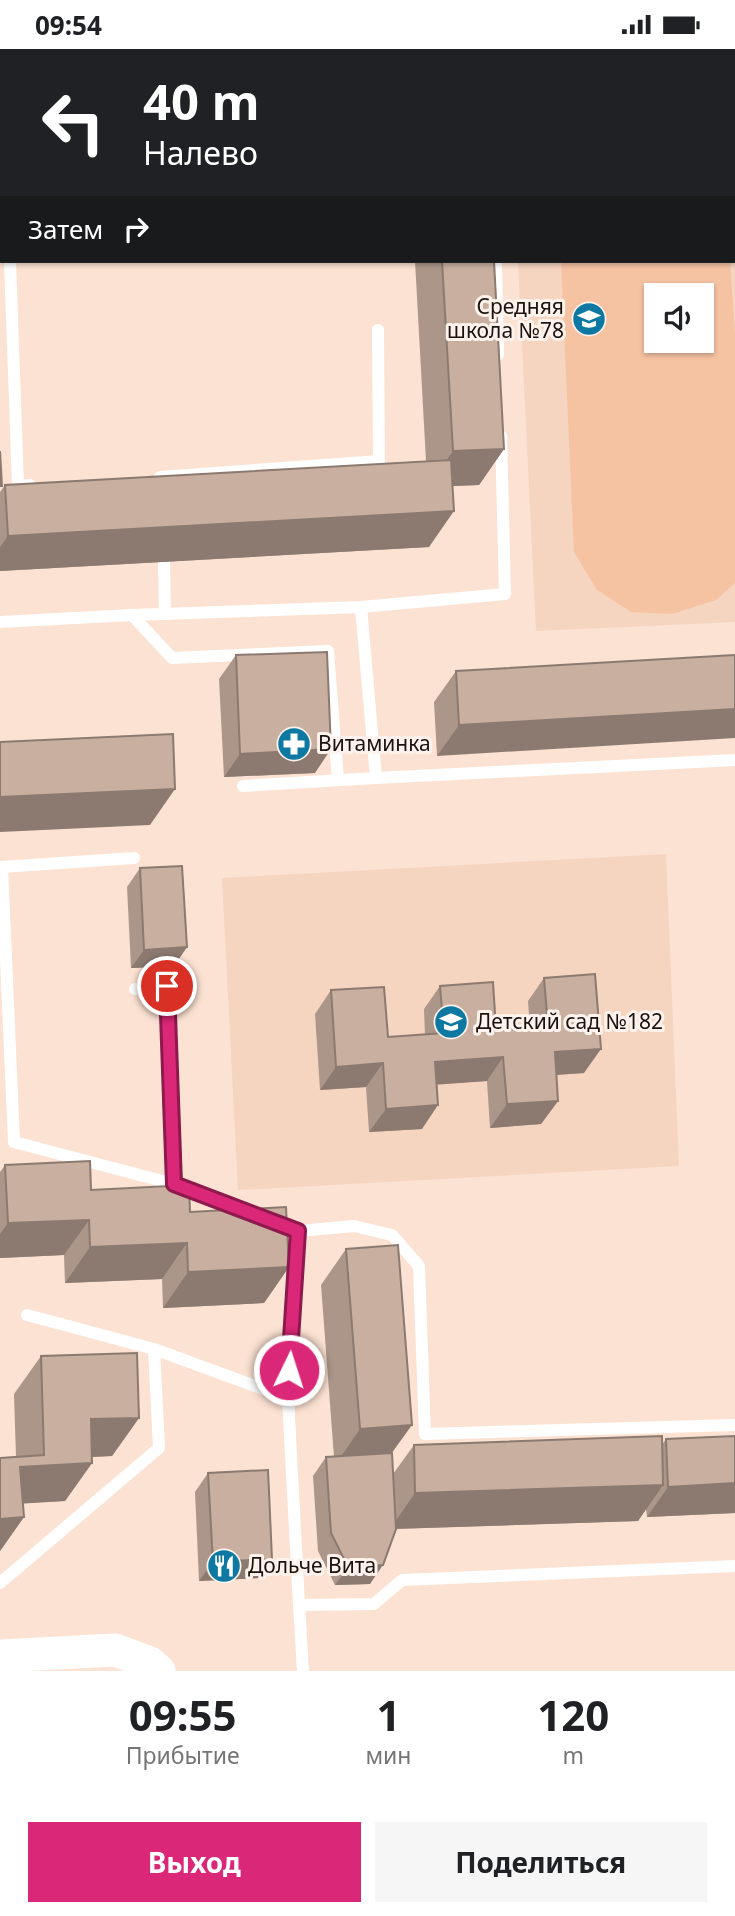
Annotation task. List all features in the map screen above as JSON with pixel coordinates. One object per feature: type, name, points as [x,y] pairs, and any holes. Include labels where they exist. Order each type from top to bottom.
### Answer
[{"type":"main road","points":[[0,1656],[115,1650],[150,1663],[159,1671]]},
{"type":"lane","points":[[10,263],[18,486],[44,484]]},
{"type":"lane","points":[[496,263],[499,372]]},
{"type":"lane","points":[[156,481],[379,461],[378,330]]},
{"type":"lane","points":[[0,622],[361,607],[505,594],[500,427]]},
{"type":"lane","points":[[164,562],[165,614]]},
{"type":"lane","points":[[361,607],[376,778]]},
{"type":"lane","points":[[132,615],[172,658],[328,651],[338,780]]},
{"type":"lane","points":[[243,786],[735,760]]},
{"type":"lane","points":[[134,858],[2,867],[14,1142],[174,1184],[298,1231],[354,1226],[392,1235],[419,1266],[425,1434],[735,1425]]},
{"type":"lane","points":[[135,989],[167,986],[174,1184]]},
{"type":"lane","points":[[298,1231],[288,1398],[303,1671]]},
{"type":"lane","points":[[26,1315],[154,1349],[288,1398]]},
{"type":"lane","points":[[0,1583],[159,1448],[154,1349]]},
{"type":"lane","points":[[299,1605],[374,1604],[402,1580],[735,1566]]},
{"type":"shaded area","name":"Средняя школа №78","points":[[518,263],[735,263],[735,622],[536,631]]},
{"type":"shaded area","name":"Средняя школа №78","points":[[561,263],[730,263],[735,334],[735,583],[716,600],[672,614],[631,612],[597,590],[574,552]]},
{"type":"shaded area","name":"Детский сад №182","points":[[666,854],[679,1166],[238,1190],[222,878]]},
{"type":"building","points":[[442,263],[494,263],[504,449],[453,451]]},
{"type":"building","points":[[0,451],[2,486],[0,486]]},
{"type":"building","points":[[451,460],[454,511],[8,536],[5,485]]},
{"type":"building","points":[[327,652],[331,749],[240,754],[236,655]]},
{"type":"building","points":[[735,655],[735,709],[459,725],[456,671]]},
{"type":"building","points":[[173,734],[175,789],[0,797],[0,742]]},
{"type":"building","points":[[182,866],[187,947],[144,950],[140,868]]},
{"type":"building","points":[[595,974],[601,1049],[555,1052],[558,1101],[507,1104],[503,1057],[435,1062],[438,1105],[386,1109],[383,1063],[336,1067],[331,990],[384,987],[388,1037],[444,1033],[440,986],[493,982],[496,1030],[548,1026],[544,978]]},
{"type":"building","points":[[90,1161],[91,1190],[189,1185],[190,1212],[286,1207],[289,1267],[188,1272],[187,1243],[90,1247],[89,1220],[8,1223],[5,1165]]},
{"type":"building","points":[[398,1245],[412,1425],[360,1429],[346,1249]]},
{"type":"building","points":[[137,1353],[139,1418],[91,1419],[92,1463],[20,1467],[24,1517],[0,1519],[0,1458],[44,1455],[41,1356]]},
{"type":"building","points":[[662,1436],[663,1485],[415,1493],[414,1445]]},
{"type":"building","points":[[735,1436],[735,1483],[668,1487],[666,1439]]},
{"type":"building","points":[[392,1453],[396,1529],[383,1565],[348,1567],[331,1533],[326,1457]]},
{"type":"building","points":[[268,1470],[272,1559],[213,1562],[208,1473]]},
{"type":"place","name":"Средняя школа №78","points":[[589,319]]},
{"type":"place","name":"Витаминка","points":[[294,744]]},
{"type":"place","name":"Детский сад №182","points":[[451,1022]]},
{"type":"place","name":"Дольче Вита","points":[[224,1566]]},
{"type":"route","points":[[167,986],[174,1184],[298,1231],[289,1370]]}]
